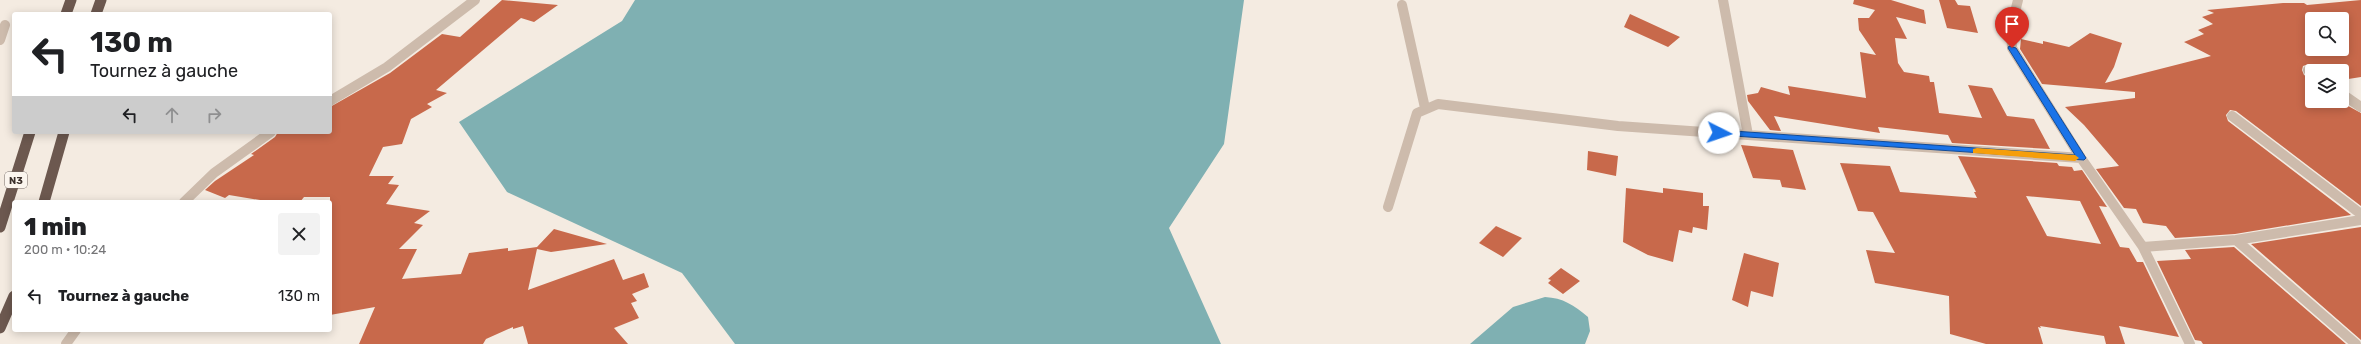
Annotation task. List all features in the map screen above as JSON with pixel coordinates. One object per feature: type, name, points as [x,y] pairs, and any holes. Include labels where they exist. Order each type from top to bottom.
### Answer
[{"type":"highway","points":[[67,12],[71,0]]},
{"type":"highway","points":[[97,12],[101,0]]},
{"type":"highway","name":"N3","points":[[0,227],[29,134]]},
{"type":"highway","points":[[45,200],[63,134]]},
{"type":"highway","points":[[0,328],[12,301]]},
{"type":"street","points":[[332,100],[354,88],[413,47],[474,0]]},
{"type":"street","points":[[1723,0],[1748,135]]},
{"type":"street","points":[[2018,0],[2011,33],[2012,48],[2081,158],[2143,247],[2190,344]]},
{"type":"street","points":[[1402,5],[1425,108]]},
{"type":"street","points":[[0,40],[5,25]]},
{"type":"street","points":[[2349,99],[2361,107]]},
{"type":"street","points":[[1388,207],[1417,113],[1425,108],[1438,104],[1618,126],[2081,158]]},
{"type":"street","points":[[2232,116],[2361,214]]},
{"type":"street","points":[[186,200],[195,189],[240,153],[268,134]]},
{"type":"street","points":[[2143,247],[2236,240],[2361,220]]},
{"type":"street","points":[[2236,240],[2356,344]]},
{"type":"street","points":[[66,344],[75,332]]},
{"type":"water","points":[[635,0],[1244,0],[1224,144],[1169,228],[1221,344],[735,344],[682,273],[507,192],[459,122],[622,21]]},
{"type":"water","points":[[1545,297],[1568,303],[1588,317],[1590,331],[1585,344],[1470,344],[1513,307]]},
{"type":"building","points":[[502,0],[558,5],[534,22],[521,18],[436,90],[447,93],[427,104],[432,107],[411,119],[402,144],[383,147],[369,176],[394,176],[388,184],[399,185],[386,204],[430,211],[414,223],[423,225],[399,249],[417,249],[402,279],[461,274],[469,253],[508,248],[508,251],[537,247],[554,229],[607,244],[551,252],[537,249],[528,290],[614,259],[623,280],[644,273],[649,287],[632,294],[637,301],[631,303],[639,318],[614,328],[628,344],[528,344],[523,326],[513,329],[513,327],[486,339],[483,344],[359,344],[375,307],[332,315],[332,200],[330,200],[330,197],[304,197],[302,200],[260,200],[229,195],[225,198],[205,190],[215,181],[254,155],[251,154],[275,137],[277,134],[332,134],[332,106],[390,73],[442,34],[460,37]]},
{"type":"building","points":[[1854,0],[1891,0],[1924,10],[1926,24],[1896,17],[1907,39],[1895,38],[1898,63],[1904,72],[1929,76],[1930,82],[1934,82],[1939,113],[1982,118],[1968,85],[1992,88],[2007,116],[2034,119],[2050,149],[1952,143],[1948,135],[1878,127],[1880,133],[1774,116],[1781,131],[1770,130],[1748,101],[1747,95],[1758,93],[1761,87],[1790,95],[1788,86],[1866,98],[1860,52],[1876,55],[1859,30],[1858,18],[1869,18],[1875,10],[1853,4]]},
{"type":"building","points":[[1939,0],[1955,0],[1958,5],[1970,6],[1978,33],[1947,28]]},
{"type":"building","points":[[2361,0],[2361,77],[2349,79],[2349,64],[2305,64],[2302,70],[2305,76],[2305,108],[2349,108],[2349,106],[2361,113],[2361,206],[2236,111],[2230,110],[2226,115],[2228,121],[2351,215],[2235,234],[2175,238],[2166,226],[2143,223],[2136,209],[2124,208],[2096,169],[2119,166],[2084,125],[2065,107],[2135,98],[2135,92],[2042,84],[2020,49],[2021,39],[2043,44],[2043,41],[2069,47],[2090,33],[2122,43],[2114,67],[2105,83],[2211,56],[2184,42],[2204,34],[2198,30],[2213,24],[2202,17],[2214,13],[2207,10],[2283,3],[2304,3],[2307,5]]},
{"type":"building","points":[[1630,14],[1680,37],[1668,47],[1624,27]]},
{"type":"building","points":[[1741,145],[1793,150],[1806,190],[1782,187],[1780,180],[1753,178]]},
{"type":"building","points":[[1588,151],[1618,156],[1616,176],[1587,170]]},
{"type":"building","points":[[1958,156],[2057,163],[2059,166],[2072,167],[2074,171],[2082,170],[2107,207],[2099,206],[2120,247],[2129,248],[2137,262],[2143,262],[2179,337],[2119,326],[2125,344],[2106,344],[2104,336],[2040,326],[2041,328],[2038,327],[2043,344],[1986,344],[1950,334],[1949,296],[1875,283],[1866,250],[1895,253],[1873,212],[1858,211],[1840,163],[1890,166],[1900,192],[1977,198],[1974,192],[1976,192]],"holes":[[[2026,196],[2080,201],[2101,244],[2047,236]]]},
{"type":"building","points":[[1626,188],[1663,193],[1663,188],[1703,193],[1703,206],[1709,206],[1707,230],[1693,227],[1692,233],[1679,230],[1673,262],[1648,255],[1623,242]]},
{"type":"building","points":[[1496,226],[1522,238],[1503,257],[1479,243]]},
{"type":"building","points":[[2361,227],[2361,340],[2251,244]]},
{"type":"building","points":[[2234,247],[2346,344],[2203,344],[2201,341],[2195,340],[2157,261],[2191,259],[2185,250]]},
{"type":"building","points":[[1744,253],[1779,263],[1773,297],[1751,291],[1748,307],[1732,300]]},
{"type":"building","points":[[1561,268],[1580,281],[1563,294],[1548,283],[1551,280],[1548,279]]},
{"type":"slow traffic","points":[[1977,151],[2075,158]]},
{"type":"route","points":[[1719,133],[2081,158],[2012,48]]}]
